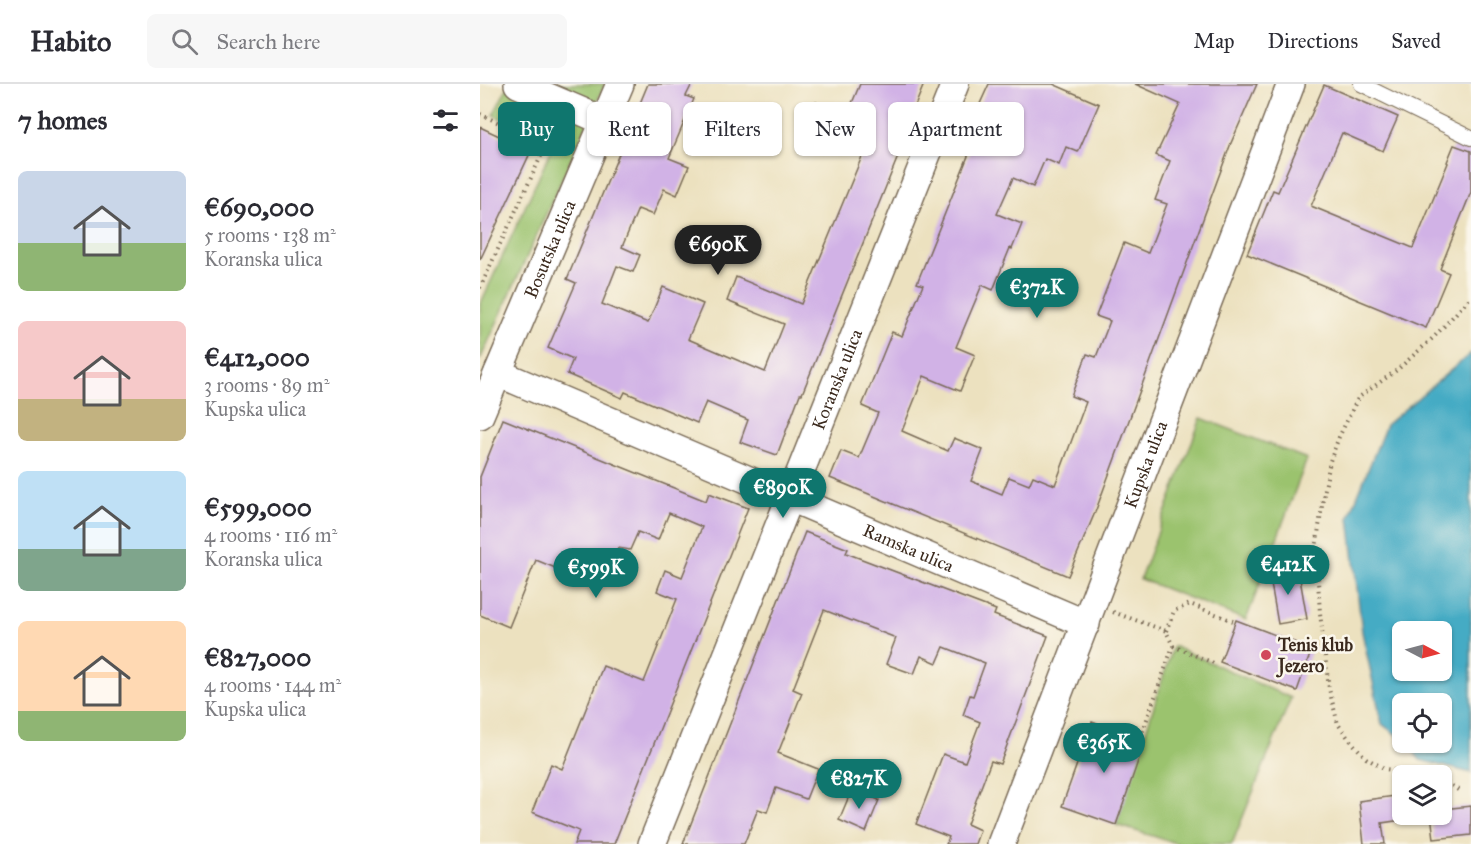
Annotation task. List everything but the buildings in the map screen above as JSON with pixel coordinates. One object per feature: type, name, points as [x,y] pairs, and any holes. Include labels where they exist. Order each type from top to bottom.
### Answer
[{"type":"street","points":[[518,84],[560,102]]},
{"type":"street","name":"Bosutska ulica","points":[[612,102],[620,84]]},
{"type":"street","name":"Koranska ulica","points":[[652,844],[955,84]]},
{"type":"street","name":"Kupska ulica","points":[[1001,844],[1291,84]]},
{"type":"street","name":"Bosutska ulica","points":[[480,415],[589,156]]},
{"type":"street","name":"Ramska ulica","points":[[498,373],[791,497],[1090,614]]},
{"type":"lane","points":[[1361,84],[1471,138]]},
{"type":"path","points":[[480,114],[498,122]]},
{"type":"path","points":[[480,288],[541,156]]},
{"type":"path","points":[[1392,770],[1384,769],[1366,758],[1349,739],[1338,724],[1329,689],[1320,613],[1316,549],[1323,499],[1330,462],[1358,398],[1397,370],[1434,337],[1471,297]]},
{"type":"path","points":[[1216,664],[1173,646],[1166,631],[1174,611],[1190,604],[1233,621]]},
{"type":"path","points":[[1090,614],[1166,631]]},
{"type":"path","points":[[1140,739],[1173,646]]},
{"type":"path","points":[[1452,786],[1458,790]]},
{"type":"green space","points":[[509,84],[605,84],[597,102],[587,102],[587,124],[575,150],[575,102],[500,102]]},
{"type":"green space","points":[[498,105],[498,117],[493,115]]},
{"type":"green space","points":[[548,156],[572,156],[480,360],[480,305]]},
{"type":"green space","points":[[1201,418],[1307,459],[1246,620],[1140,579]]},
{"type":"green space","points":[[1173,646],[1291,698],[1232,844],[1179,844],[1116,825]]},
{"type":"water","points":[[1471,353],[1471,773],[1452,768],[1452,765],[1440,765],[1420,760],[1415,753],[1452,753],[1452,693],[1392,693],[1392,732],[1382,724],[1362,632],[1349,517],[1386,425]]},
{"type":"place","name":"Tenis klub Jezero","points":[[1266,655]]}]
